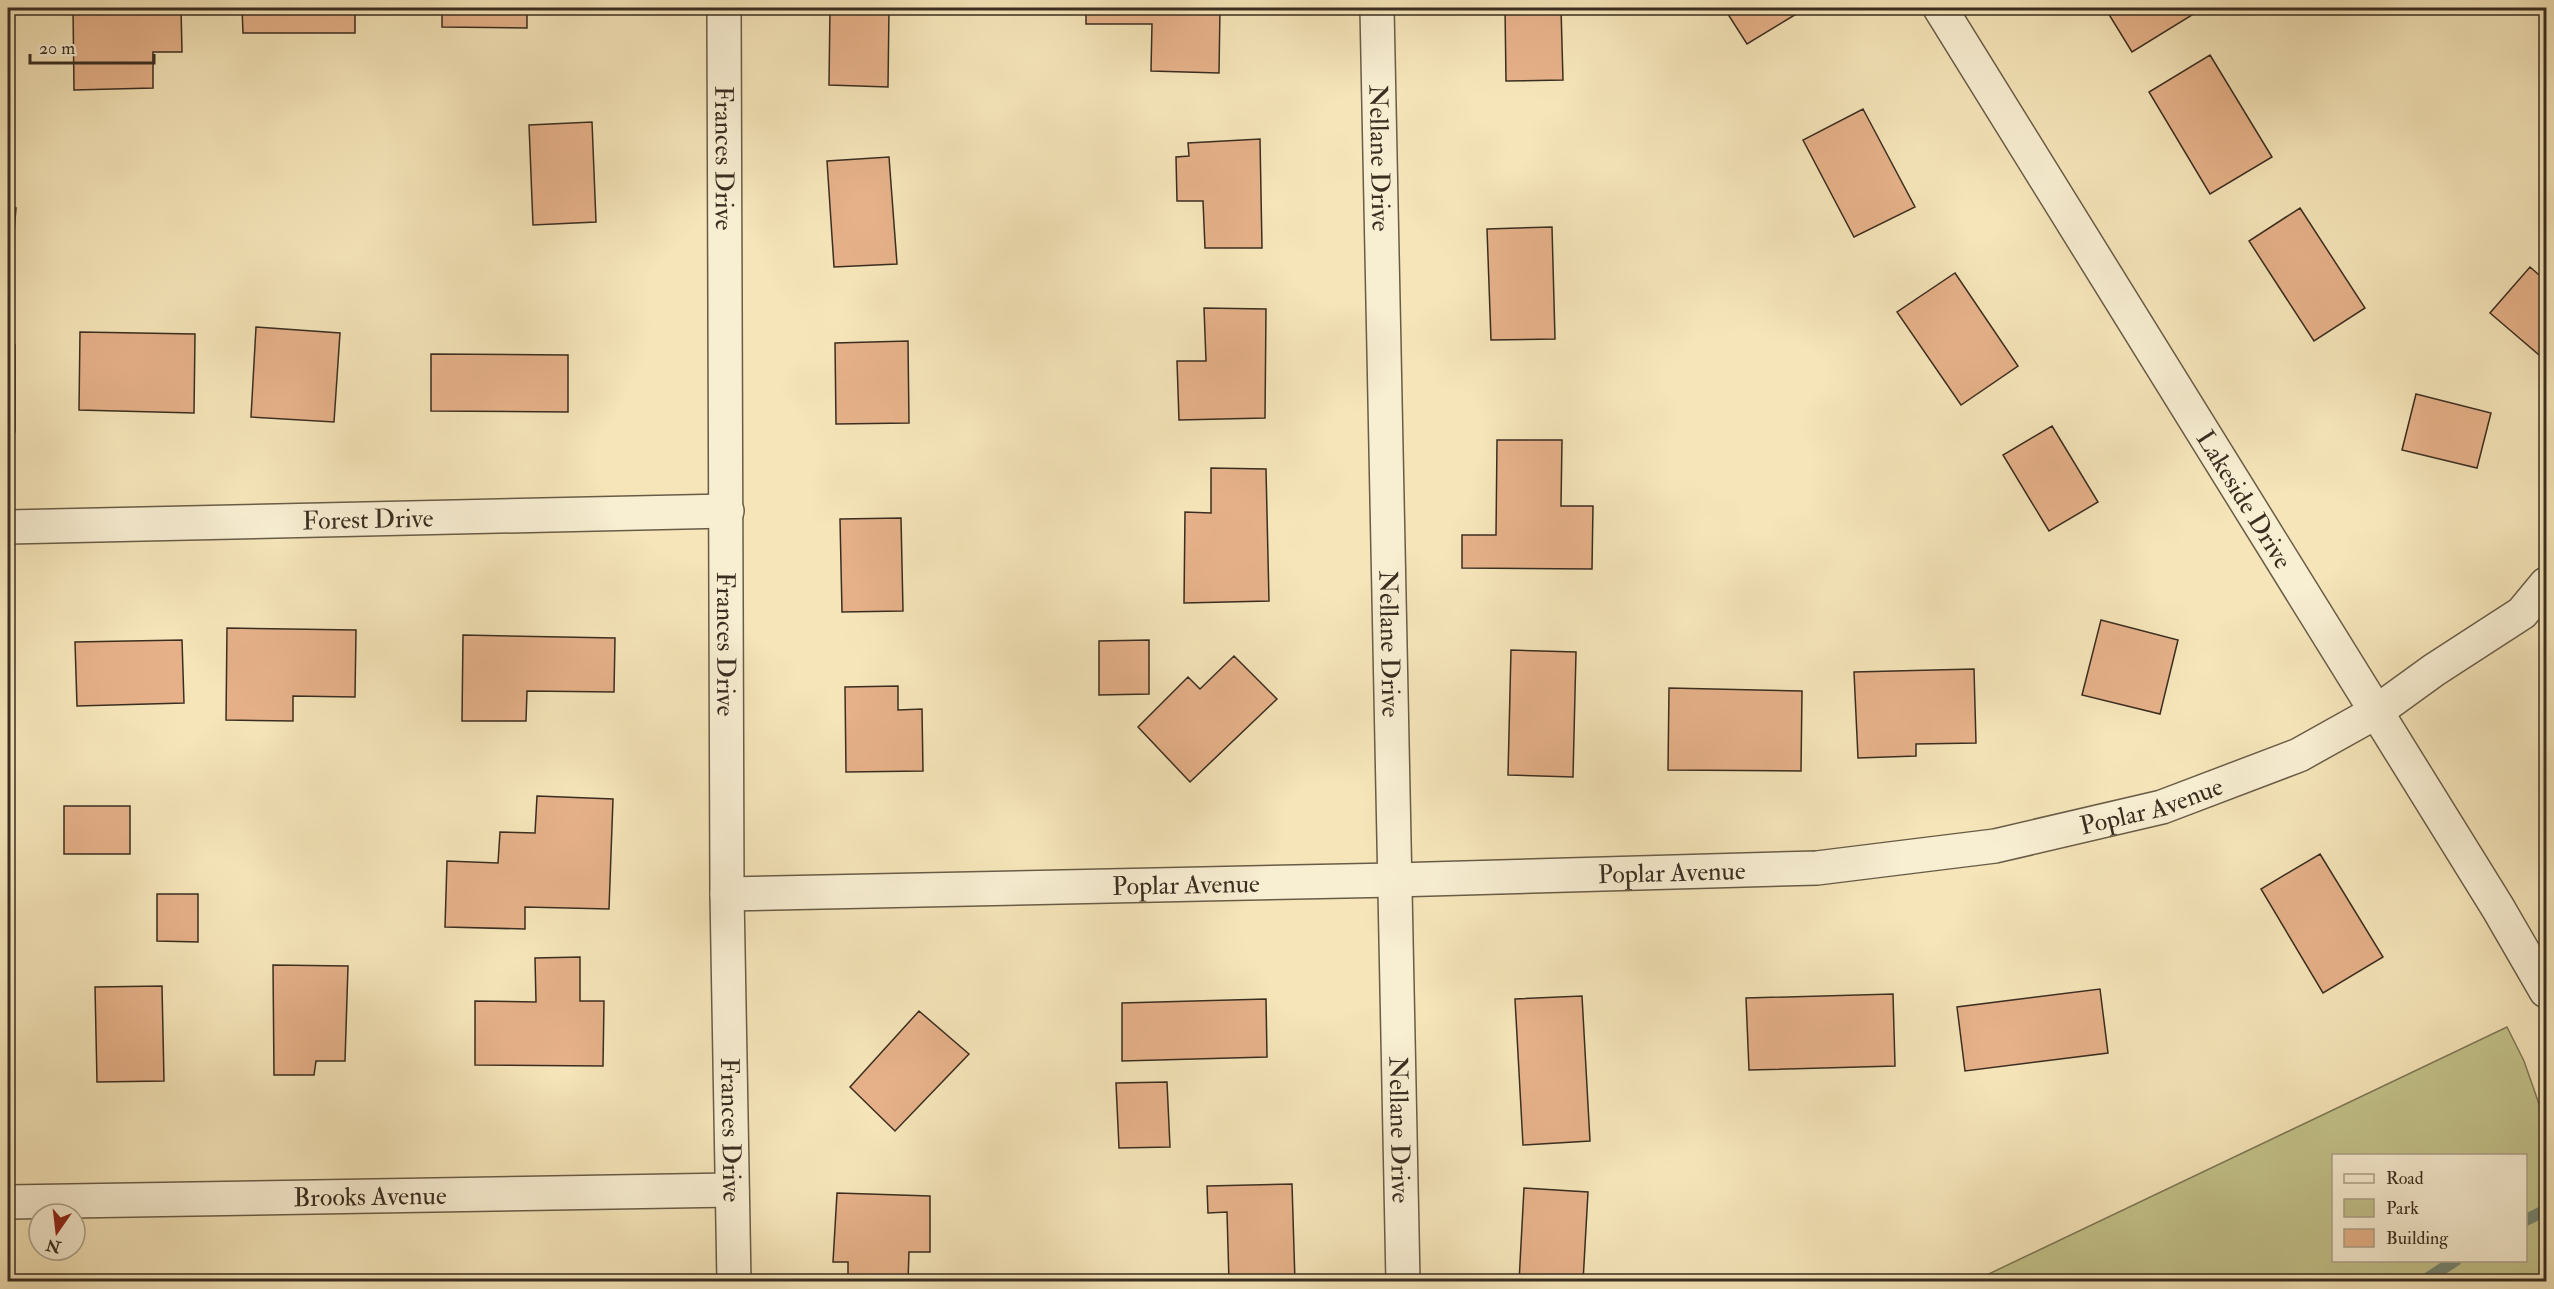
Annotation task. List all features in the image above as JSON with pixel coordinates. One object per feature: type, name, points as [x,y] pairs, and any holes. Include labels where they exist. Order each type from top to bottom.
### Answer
[{"type":"street","name":"Frances Drive","points":[[724,8],[727,894],[734,1281]]},
{"type":"street","name":"Nellane Drive","points":[[1377,8],[1403,1281]]},
{"type":"street","name":"Lakeside Drive","points":[[1940,8],[2498,908],[2547,991]]},
{"type":"street","name":"Forest Drive","points":[[8,527],[727,511]]},
{"type":"street","name":"Poplar Avenue","points":[[727,894],[1394,880],[1817,868],[1995,846],[2162,807],[2299,755],[2376,712],[2434,670],[2522,613],[2547,584]]},
{"type":"street","name":"Brooks Avenue","points":[[8,1202],[732,1190]]},
{"type":"green space","points":[[2507,1027],[2524,1061],[2546,1124],[2546,1272],[2519,1282],[1974,1281]]},
{"type":"building","points":[[73,8],[181,8],[182,52],[153,52],[153,88],[74,90]]},
{"type":"building","points":[[242,8],[355,8],[355,33],[243,33]]},
{"type":"building","points":[[442,8],[527,8],[527,28],[442,27]]},
{"type":"building","points":[[830,8],[889,8],[888,87],[829,85]]},
{"type":"building","points":[[1086,8],[1220,8],[1219,73],[1151,71],[1152,24],[1086,24]]},
{"type":"building","points":[[1505,8],[1561,8],[1563,80],[1506,81]]},
{"type":"building","points":[[1724,8],[1794,8],[1798,13],[1747,44]]},
{"type":"building","points":[[2105,8],[2188,8],[2192,15],[2132,52]]},
{"type":"building","points":[[2210,55],[2272,157],[2210,194],[2149,92]]},
{"type":"building","points":[[1863,109],[1915,207],[1854,237],[1803,140]]},
{"type":"building","points":[[592,122],[596,222],[533,225],[529,125]]},
{"type":"building","points":[[1260,139],[1262,248],[1205,248],[1203,201],[1177,201],[1176,157],[1189,156],[1188,143]]},
{"type":"building","points":[[889,157],[897,264],[834,267],[827,161]]},
{"type":"building","points":[[8,207],[16,208],[12,257],[8,256]]},
{"type":"building","points":[[2300,208],[2365,308],[2314,341],[2249,241]]},
{"type":"building","points":[[1552,227],[1555,339],[1491,340],[1487,229]]},
{"type":"building","points":[[2530,267],[2546,281],[2546,361],[2490,313]]},
{"type":"building","points":[[1955,273],[2018,366],[1961,405],[1897,312]]},
{"type":"building","points":[[1204,308],[1266,309],[1265,418],[1179,420],[1177,361],[1206,361]]},
{"type":"building","points":[[256,327],[340,333],[334,422],[251,417]]},
{"type":"building","points":[[80,332],[195,334],[194,413],[79,410]]},
{"type":"building","points":[[908,341],[909,423],[836,424],[835,343]]},
{"type":"building","points":[[8,345],[15,345],[15,432],[8,432]]},
{"type":"building","points":[[431,354],[568,355],[568,412],[431,411]]},
{"type":"building","points":[[2416,394],[2491,413],[2477,468],[2402,450]]},
{"type":"building","points":[[2052,426],[2098,502],[2049,531],[2003,455]]},
{"type":"building","points":[[1497,440],[1562,440],[1561,506],[1593,506],[1592,569],[1462,568],[1462,535],[1496,535]]},
{"type":"building","points":[[1211,468],[1266,469],[1269,601],[1184,603],[1185,512],[1211,513]]},
{"type":"building","points":[[901,518],[903,611],[842,612],[840,519]]},
{"type":"building","points":[[2101,620],[2178,640],[2160,714],[2082,695]]},
{"type":"building","points":[[227,628],[356,630],[355,697],[293,696],[293,721],[226,720]]},
{"type":"building","points":[[463,635],[615,638],[614,692],[527,691],[526,721],[462,721]]},
{"type":"building","points":[[182,640],[184,703],[77,706],[75,642]]},
{"type":"building","points":[[1149,640],[1149,694],[1099,695],[1099,641]]},
{"type":"building","points":[[1511,650],[1576,652],[1573,777],[1508,775]]},
{"type":"building","points":[[1234,656],[1277,699],[1190,782],[1138,727],[1188,677],[1200,689]]},
{"type":"building","points":[[1974,669],[1976,743],[1916,744],[1916,756],[1858,758],[1854,672]]},
{"type":"building","points":[[898,686],[898,710],[922,709],[923,771],[846,772],[845,687]]},
{"type":"building","points":[[1669,688],[1802,691],[1801,771],[1668,770]]},
{"type":"building","points":[[537,796],[613,799],[609,909],[525,907],[525,929],[445,927],[447,861],[498,863],[500,832],[535,833]]},
{"type":"building","points":[[64,806],[130,806],[130,854],[64,854]]},
{"type":"building","points":[[2320,854],[2383,957],[2323,993],[2261,889]]},
{"type":"building","points":[[157,894],[198,894],[198,942],[157,941]]},
{"type":"building","points":[[580,957],[580,1001],[604,1001],[603,1066],[475,1065],[475,1001],[536,1002],[535,958]]},
{"type":"building","points":[[273,965],[348,966],[345,1061],[316,1061],[314,1075],[274,1075]]},
{"type":"building","points":[[162,986],[164,1081],[97,1082],[95,987]]},
{"type":"building","points":[[2100,989],[2108,1053],[1965,1071],[1957,1007]]},
{"type":"building","points":[[1893,994],[1895,1066],[1749,1070],[1746,998]]},
{"type":"building","points":[[1582,996],[1590,1141],[1523,1145],[1515,999]]},
{"type":"building","points":[[1266,999],[1267,1057],[1122,1061],[1122,1003]]},
{"type":"building","points":[[919,1011],[969,1054],[895,1131],[850,1087]]},
{"type":"building","points":[[1167,1082],[1170,1147],[1119,1148],[1116,1083]]},
{"type":"building","points":[[1292,1184],[1295,1282],[1229,1282],[1227,1212],[1208,1213],[1207,1186]]},
{"type":"building","points":[[1524,1188],[1588,1192],[1583,1282],[1519,1282]]},
{"type":"building","points":[[837,1193],[930,1196],[930,1252],[909,1252],[908,1282],[848,1282],[848,1262],[833,1262]]},
{"type":"waterway","points":[[2527,1220],[2546,1210]]},
{"type":"waterway","points":[[2422,1282],[2453,1262]]}]
